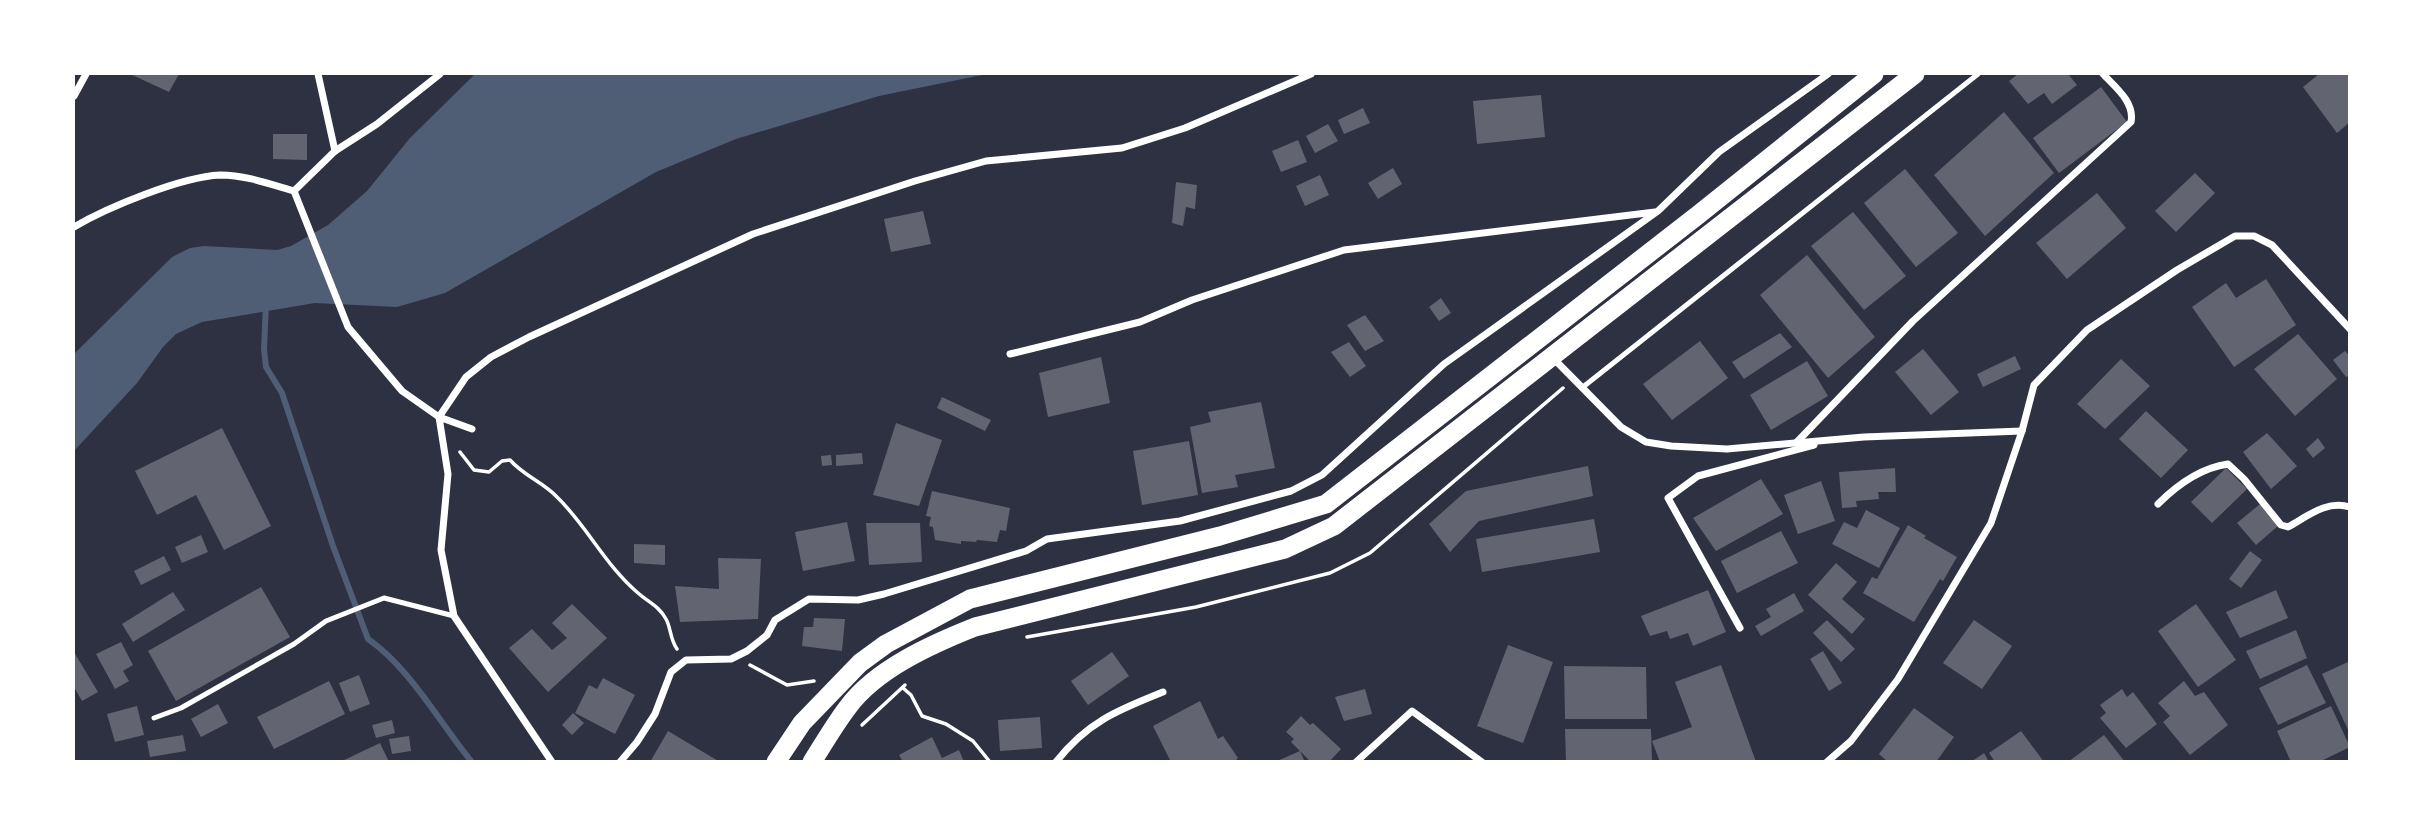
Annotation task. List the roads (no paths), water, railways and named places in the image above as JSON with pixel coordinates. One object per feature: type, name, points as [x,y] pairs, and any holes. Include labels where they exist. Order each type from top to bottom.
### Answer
[{"type":"highway","points":[[776,761],[802,723],[860,663],[886,644],[970,599],[1220,536],[1326,504],[1698,215],[1874,74]]},
{"type":"highway","points":[[812,761],[849,705],[876,679],[937,642],[975,627],[1285,549],[1334,526],[1915,74]]},
{"type":"street","points":[[74,96],[86,74]]},
{"type":"street","points":[[318,74],[335,151]]},
{"type":"street","points":[[294,191],[335,151],[377,124],[440,74]]},
{"type":"street","points":[[552,761],[454,616],[441,550],[447,474],[439,417],[466,377],[491,358],[541,331],[753,234],[915,181],[986,161],[1122,148],[1185,128],[1311,74]]},
{"type":"street","points":[[620,761],[637,742],[655,714],[671,672],[686,660],[731,659],[747,651],[766,635],[775,620],[810,598],[858,600],[884,594],[1026,551],[1047,539],[1180,521],[1291,491],[1322,475],[1444,363],[1658,211],[1719,152],[1828,74]]},
{"type":"street","points":[[1796,443],[1913,321],[2131,122],[2130,106],[2103,74]]},
{"type":"street","points":[[74,227],[108,210],[195,179],[240,177],[294,191]]},
{"type":"street","points":[[294,191],[348,327],[402,391],[439,417],[472,429]]},
{"type":"street","points":[[1010,354],[1140,322],[1192,300],[1344,250],[1658,211]]},
{"type":"street","points":[[1827,761],[1852,741],[1898,679],[1991,523],[2022,431],[2034,385],[2087,330],[2177,270],[2235,236],[2253,236],[2272,244],[2350,329]]},
{"type":"street","points":[[1552,357],[1621,426],[1646,442],[1695,449],[1727,449],[1832,440],[2022,431]]},
{"type":"street","points":[[1740,628],[1668,498],[1698,476],[1832,440]]},
{"type":"street","points":[[2158,504],[2171,491],[2205,469],[2228,464],[2251,487],[2280,525],[2288,527],[2323,507],[2339,504],[2350,507]]},
{"type":"street","points":[[1056,761],[1070,743],[1108,714],[1163,692]]},
{"type":"street","points":[[1356,761],[1412,711],[1482,761]]},
{"type":"lane","points":[[1583,387],[1978,74]]},
{"type":"lane","points":[[154,718],[181,708],[294,644],[333,618],[384,598],[454,616]]},
{"type":"water","points":[[475,74],[987,74],[879,96],[736,139],[656,172],[445,293],[397,307],[315,303],[202,322],[176,334],[163,347],[137,383],[74,451],[74,354],[172,257],[190,248],[204,246],[277,250],[291,246],[328,225],[367,191],[410,138]]},
{"type":"waterway","points":[[266,304],[266,367],[282,393],[333,546],[368,639],[411,680],[472,762]]}]
